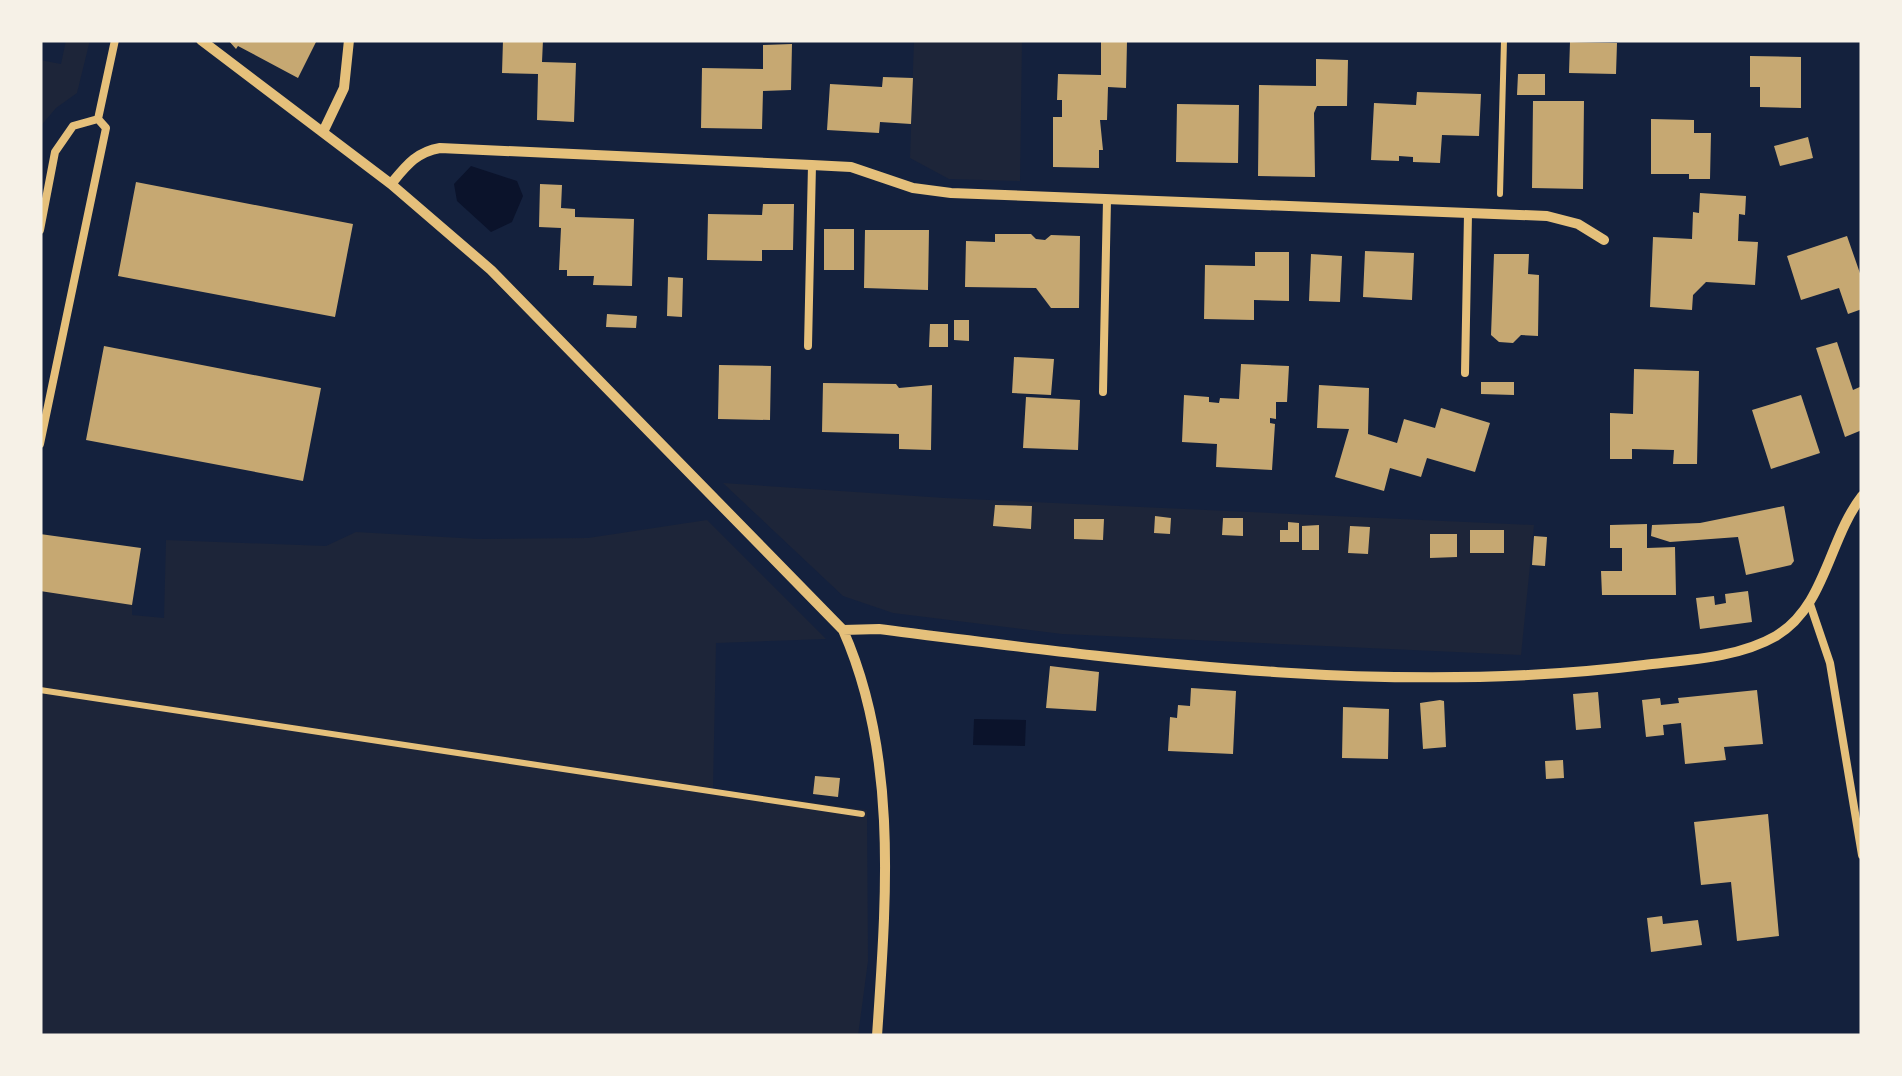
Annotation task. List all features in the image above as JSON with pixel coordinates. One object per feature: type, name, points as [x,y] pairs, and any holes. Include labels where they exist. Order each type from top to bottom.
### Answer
[{"type":"street","points":[[202,40],[391,184],[490,270],[843,630],[868,698],[883,816],[884,938],[877,1036]]},
{"type":"street","points":[[323,132],[344,88],[349,40]]},
{"type":"street","points":[[391,184],[410,161],[424,151],[440,148],[812,165],[852,167],[913,188],[951,193],[1547,216],[1578,224],[1604,240]]},
{"type":"street","points":[[843,630],[878,629],[1164,663],[1465,677],[1598,671],[1745,650],[1782,632],[1810,604],[1842,526],[1862,496]]},
{"type":"lane","points":[[98,119],[115,40]]},
{"type":"lane","points":[[40,230],[55,152],[73,126],[98,119]]},
{"type":"lane","points":[[40,444],[106,128],[98,119]]},
{"type":"lane","points":[[808,346],[812,165]]},
{"type":"lane","points":[[1103,392],[1108,200]]},
{"type":"lane","points":[[1465,373],[1468,214]]},
{"type":"lane","points":[[1810,604],[1830,663],[1862,855]]},
{"type":"path","points":[[1500,215],[1504,40]]},
{"type":"path","points":[[40,690],[883,816]]},
{"type":"shaded area","points":[[66,40],[90,40],[77,93],[56,108],[40,127],[40,60],[61,64]]},
{"type":"shaded area","points":[[914,40],[1022,40],[1020,181],[949,179],[910,158]]},
{"type":"shaded area","points":[[471,166],[517,181],[523,196],[512,222],[491,232],[457,201],[454,184]]},
{"type":"shaded area","points":[[723,483],[945,498],[1534,525],[1521,655],[1062,634],[893,613],[843,596]]},
{"type":"shaded area","points":[[707,520],[826,639],[716,643],[713,789],[867,810],[868,961],[858,1036],[40,1036],[40,591],[132,605],[132,615],[164,618],[166,540],[326,546],[356,532],[478,539],[588,538]]},
{"type":"shaded area","points":[[974,719],[1026,720],[1025,746],[973,745]]},
{"type":"building","points":[[228,40],[317,40],[298,78],[238,46],[236,49]]},
{"type":"building","points":[[503,40],[543,40],[542,62],[576,63],[574,122],[537,120],[538,74],[502,73]]},
{"type":"building","points":[[1101,41],[1127,41],[1126,88],[1108,87],[1107,120],[1100,120],[1103,150],[1099,150],[1099,168],[1053,167],[1053,117],[1062,117],[1062,100],[1057,100],[1058,74],[1101,75]]},
{"type":"building","points":[[1570,42],[1617,43],[1616,74],[1569,73]]},
{"type":"building","points":[[792,44],[791,90],[763,91],[762,129],[701,128],[702,68],[763,69],[763,45]]},
{"type":"building","points":[[1750,56],[1801,57],[1801,108],[1760,107],[1760,87],[1750,87]]},
{"type":"building","points":[[1316,59],[1348,60],[1347,106],[1317,106],[1314,113],[1315,177],[1258,176],[1259,85],[1316,86]]},
{"type":"building","points":[[1518,74],[1545,74],[1545,95],[1517,95]]},
{"type":"building","points":[[883,77],[913,78],[911,124],[880,122],[879,133],[827,130],[830,84],[882,87]]},
{"type":"building","points":[[1417,92],[1481,94],[1479,136],[1442,135],[1440,163],[1413,162],[1413,157],[1399,156],[1399,161],[1371,160],[1374,103],[1416,105]]},
{"type":"building","points":[[1533,101],[1584,101],[1583,189],[1532,188]]},
{"type":"building","points":[[1177,104],[1239,105],[1238,163],[1176,162]]},
{"type":"building","points":[[1651,119],[1694,120],[1694,133],[1711,133],[1710,179],[1689,179],[1689,174],[1651,174]]},
{"type":"building","points":[[1808,137],[1813,158],[1780,166],[1774,146]]},
{"type":"building","points":[[136,182],[353,224],[335,317],[118,276]]},
{"type":"building","points":[[540,184],[562,185],[561,208],[575,209],[575,217],[634,219],[632,286],[593,285],[594,276],[567,276],[567,270],[559,270],[561,228],[539,227]]},
{"type":"building","points":[[1700,193],[1746,196],[1745,215],[1739,214],[1738,241],[1758,242],[1755,285],[1706,282],[1693,295],[1692,310],[1650,307],[1653,237],[1692,239],[1693,212],[1699,213]]},
{"type":"building","points":[[763,204],[794,204],[793,250],[762,250],[762,261],[707,260],[708,214],[762,215]]},
{"type":"building","points":[[824,229],[854,229],[854,270],[824,270]]},
{"type":"building","points":[[865,230],[929,230],[928,290],[864,288]]},
{"type":"building","points":[[995,234],[1031,234],[1045,240],[1051,235],[1080,236],[1079,308],[1051,308],[1036,288],[965,287],[966,241],[995,242]]},
{"type":"building","points":[[1847,236],[1862,279],[1862,309],[1848,314],[1839,288],[1801,300],[1787,256]]},
{"type":"building","points":[[1365,251],[1414,253],[1412,300],[1363,297]]},
{"type":"building","points":[[1255,252],[1289,252],[1289,301],[1254,300],[1254,320],[1204,319],[1205,265],[1255,266]]},
{"type":"building","points":[[1311,254],[1342,256],[1340,302],[1309,301]]},
{"type":"building","points":[[1494,254],[1529,254],[1528,274],[1539,275],[1538,336],[1521,335],[1513,343],[1499,342],[1491,335]]},
{"type":"building","points":[[668,277],[683,278],[682,317],[667,316]]},
{"type":"building","points":[[607,314],[637,316],[636,328],[606,327]]},
{"type":"building","points":[[954,320],[969,320],[969,341],[954,340]]},
{"type":"building","points":[[930,324],[948,324],[948,347],[929,347]]},
{"type":"building","points":[[1837,342],[1853,390],[1862,386],[1862,430],[1845,437],[1816,348]]},
{"type":"building","points":[[104,346],[321,388],[303,481],[86,440]]},
{"type":"building","points":[[1014,357],[1054,359],[1051,395],[1012,393]]},
{"type":"building","points":[[1241,364],[1289,366],[1287,402],[1276,402],[1276,419],[1270,418],[1270,423],[1275,424],[1272,470],[1216,467],[1217,444],[1182,442],[1184,395],[1209,397],[1209,402],[1219,403],[1220,398],[1239,399]]},
{"type":"building","points":[[719,365],[771,366],[770,420],[718,419]]},
{"type":"building","points":[[1634,369],[1699,371],[1697,464],[1673,464],[1674,450],[1632,449],[1632,459],[1610,459],[1610,413],[1633,414]]},
{"type":"building","points":[[1481,382],[1514,382],[1514,395],[1481,394]]},
{"type":"building","points":[[823,383],[896,384],[899,388],[932,385],[931,450],[899,449],[899,434],[822,432]]},
{"type":"building","points":[[1319,385],[1369,388],[1368,434],[1397,443],[1404,419],[1435,428],[1441,408],[1490,423],[1475,472],[1427,458],[1421,477],[1390,468],[1384,491],[1335,477],[1349,429],[1317,428]]},
{"type":"building","points":[[1801,395],[1820,453],[1771,469],[1752,410]]},
{"type":"building","points":[[1026,397],[1080,400],[1078,450],[1023,448]]},
{"type":"building","points":[[995,505],[1032,506],[1031,529],[993,526]]},
{"type":"building","points":[[1784,506],[1794,561],[1791,565],[1746,575],[1738,537],[1670,542],[1651,536],[1652,525],[1700,523]]},
{"type":"building","points":[[1155,516],[1171,518],[1170,534],[1154,533]]},
{"type":"building","points":[[1223,518],[1243,518],[1243,536],[1222,535]]},
{"type":"building","points":[[1074,519],[1104,519],[1103,540],[1074,539]]},
{"type":"building","points":[[1288,522],[1299,523],[1299,542],[1280,542],[1280,530],[1288,530]]},
{"type":"building","points":[[1647,524],[1647,548],[1675,547],[1676,595],[1602,595],[1601,571],[1622,571],[1622,548],[1610,548],[1610,525]]},
{"type":"building","points":[[1319,525],[1319,550],[1302,550],[1302,526]]},
{"type":"building","points":[[1350,526],[1370,527],[1368,554],[1348,553]]},
{"type":"building","points":[[1470,530],[1504,530],[1504,553],[1470,553]]},
{"type":"building","points":[[40,534],[141,548],[132,605],[40,591]]},
{"type":"building","points":[[1430,534],[1457,534],[1457,557],[1430,558]]},
{"type":"building","points":[[1534,536],[1547,537],[1545,566],[1532,565]]},
{"type":"building","points":[[1748,591],[1752,622],[1700,629],[1696,598],[1714,596],[1715,605],[1726,603],[1725,594]]},
{"type":"building","points":[[1050,666],[1099,672],[1096,711],[1046,708]]},
{"type":"building","points":[[1191,688],[1236,691],[1233,754],[1168,751],[1170,717],[1177,718],[1178,705],[1190,706]]},
{"type":"building","points":[[1757,690],[1763,744],[1724,747],[1726,760],[1685,764],[1681,723],[1663,725],[1664,735],[1646,737],[1642,700],[1660,698],[1661,705],[1679,703],[1678,698]]},
{"type":"building","points":[[1598,692],[1601,728],[1576,730],[1573,694]]},
{"type":"building","points":[[1444,701],[1446,747],[1423,749],[1420,703]]},
{"type":"building","points":[[1343,707],[1389,709],[1388,759],[1342,758]]},
{"type":"building","points":[[1563,760],[1564,778],[1546,779],[1545,761]]},
{"type":"building","points":[[815,776],[840,778],[838,797],[813,794]]},
{"type":"building","points":[[1768,814],[1779,936],[1737,941],[1731,882],[1701,885],[1694,822]]},
{"type":"building","points":[[1662,916],[1663,924],[1698,920],[1702,945],[1651,952],[1647,918]]}]
